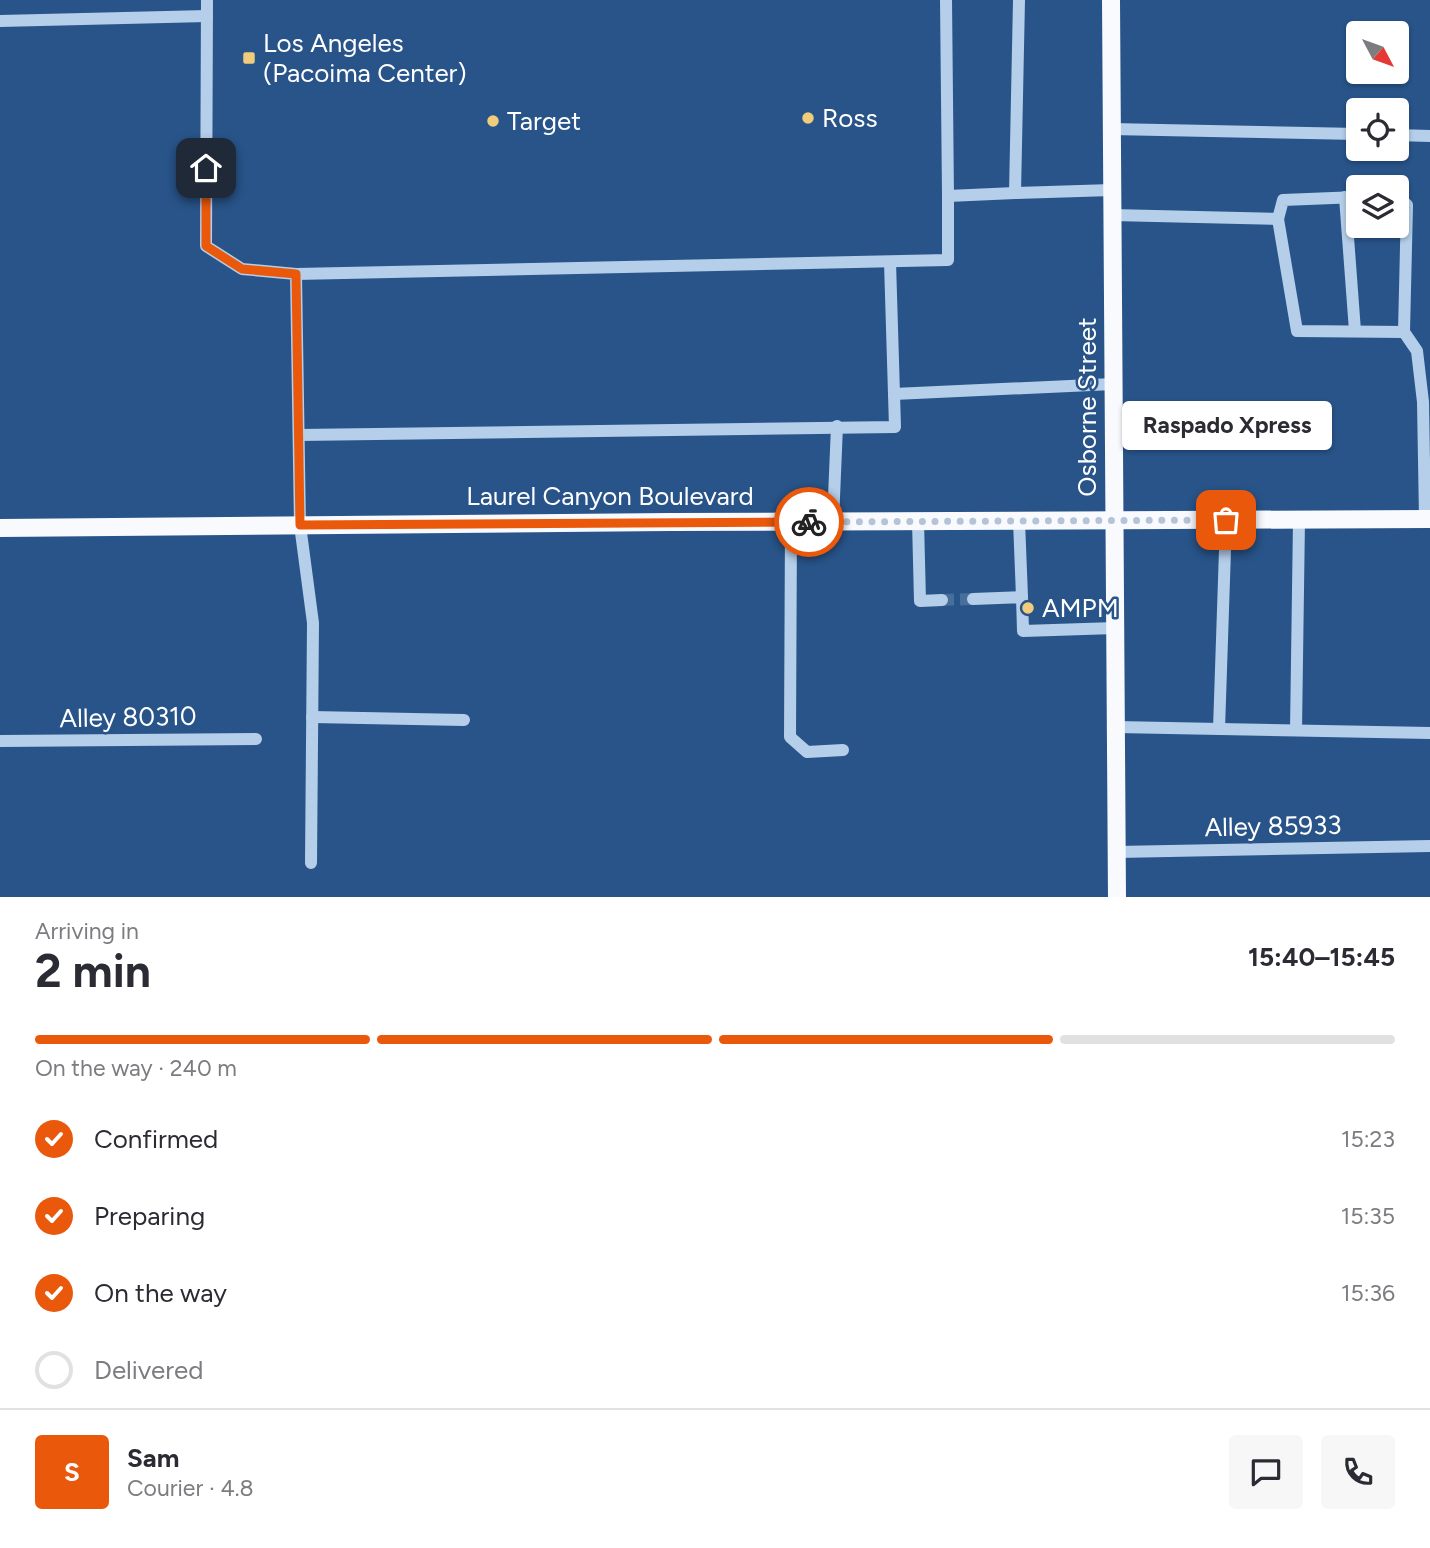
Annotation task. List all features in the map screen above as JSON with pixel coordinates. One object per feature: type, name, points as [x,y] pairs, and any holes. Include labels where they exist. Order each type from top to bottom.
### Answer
[{"type":"main road","name":"Osborne Street","points":[[1111,0],[1117,897]]},
{"type":"main road","name":"Laurel Canyon Boulevard","points":[[0,528],[1428,519]]},
{"type":"lane","points":[[207,0],[206,246],[242,269],[296,274],[948,260],[946,0]]},
{"type":"lane","points":[[1015,193],[1019,0]]},
{"type":"lane","points":[[0,21],[207,16]]},
{"type":"lane","points":[[1111,129],[1346,134]]},
{"type":"lane","points":[[1409,135],[1430,136]]},
{"type":"lane","points":[[948,196],[1112,190]]},
{"type":"lane","points":[[1346,197],[1283,200],[1278,219],[1297,331],[1404,332]]},
{"type":"lane","points":[[1112,215],[1278,219]]},
{"type":"lane","points":[[1353,238],[1355,331]]},
{"type":"lane","points":[[1406,238],[1404,332],[1417,351],[1423,402],[1428,519]]},
{"type":"lane","points":[[299,435],[895,427],[890,262]]},
{"type":"lane","points":[[296,274],[300,525],[313,623],[311,863]]},
{"type":"lane","points":[[894,394],[1113,384]]},
{"type":"lane","points":[[833,521],[837,426]]},
{"type":"lane","points":[[1219,729],[1226,520]]},
{"type":"lane","points":[[1296,730],[1299,520]]},
{"type":"lane","points":[[918,521],[920,601],[942,600]]},
{"type":"lane","points":[[1019,521],[1023,631],[1115,628]]},
{"type":"lane","points":[[791,522],[790,737],[807,752],[843,750]]},
{"type":"lane","points":[[973,599],[1022,597]]},
{"type":"lane","points":[[313,717],[464,720]]},
{"type":"lane","points":[[1116,727],[1430,733]]},
{"type":"lane","name":"Alley 80310","points":[[0,741],[256,739]]},
{"type":"lane","name":"Alley 85933","points":[[1117,852],[1430,846]]},
{"type":"tunnel","points":[[942,600],[973,599]]},
{"type":"way so far","points":[[809,522],[1226,520]]},
{"type":"place","name":"Los Angeles (Pacoima Center)","points":[[249,58]]},
{"type":"place","name":"Ross","points":[[808,118]]},
{"type":"place","name":"Target","points":[[493,121]]},
{"type":"place","name":"Raspado Xpress","points":[[1226,520]]},
{"type":"place","name":"AMPM","points":[[1028,608]]},
{"type":"route","points":[[206,168],[206,246],[242,269],[296,274],[300,525],[809,522]]}]
